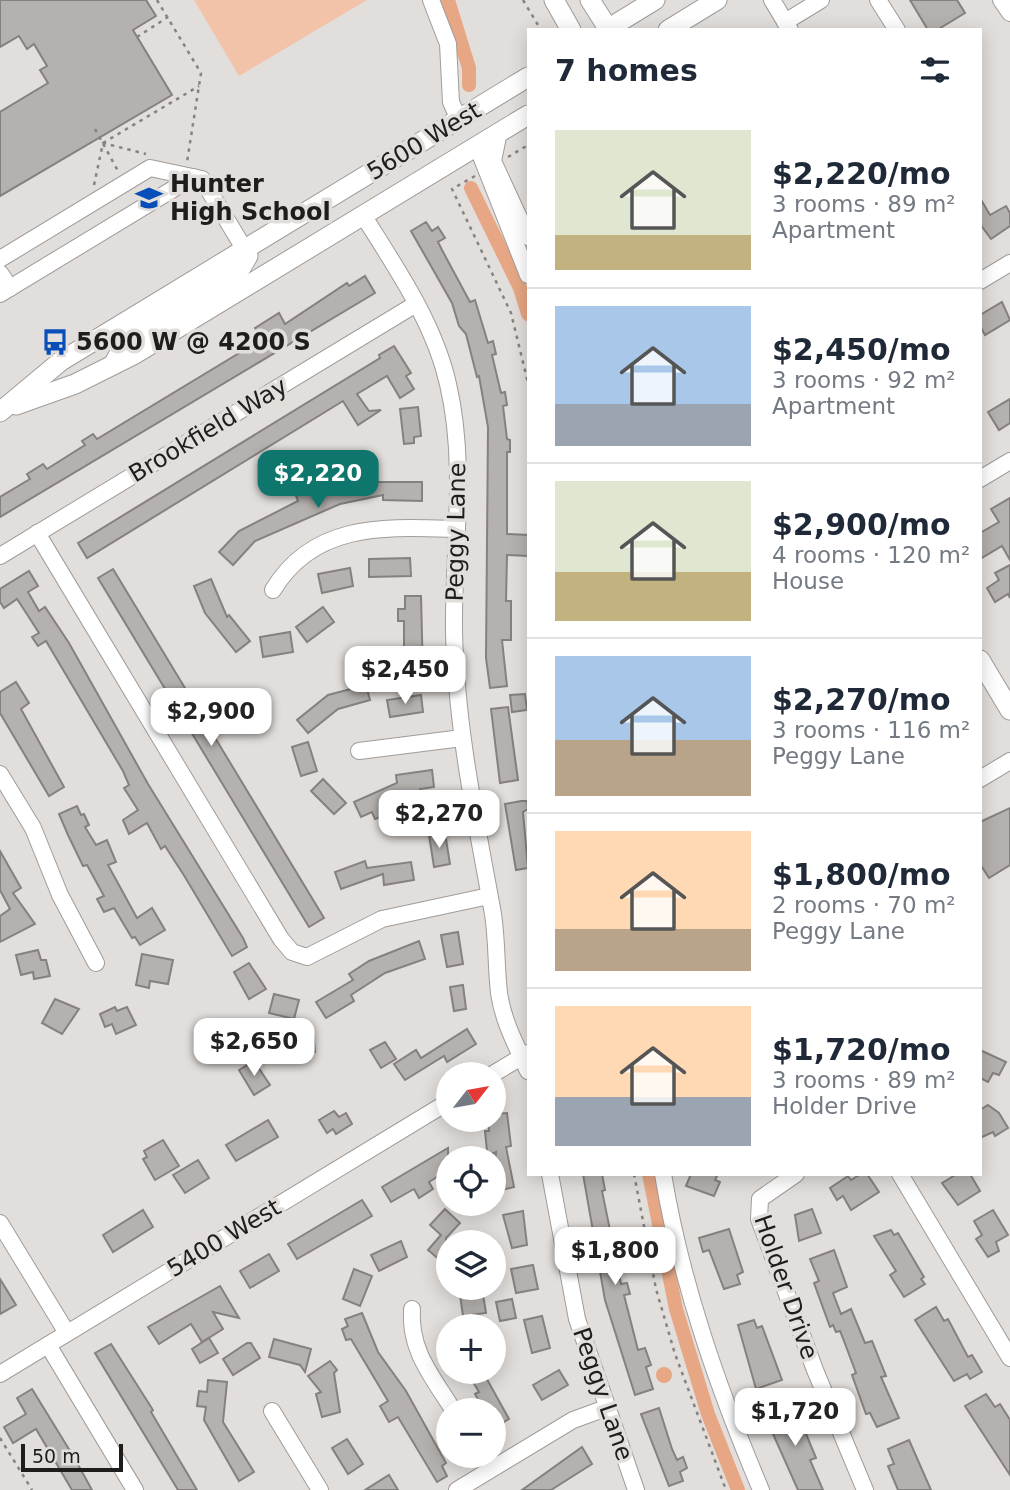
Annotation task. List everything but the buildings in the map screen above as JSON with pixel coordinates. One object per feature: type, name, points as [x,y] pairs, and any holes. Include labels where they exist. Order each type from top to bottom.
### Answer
[{"type":"main road","points":[[554,0],[571,28]]},
{"type":"main road","points":[[590,0],[607,28]]},
{"type":"main road","points":[[610,28],[655,0]]},
{"type":"main road","points":[[671,28],[718,0]]},
{"type":"main road","name":"5600 West","points":[[2,411],[61,361],[527,79]]},
{"type":"main road","name":"5600 West","points":[[2,411],[75,384],[113,365],[527,116]]},
{"type":"main road","points":[[113,365],[125,343],[144,328],[241,268],[248,256],[245,250]]},
{"type":"main road","points":[[982,662],[1004,688],[1010,710]]},
{"type":"street","points":[[430,0],[448,44],[451,102],[459,120]]},
{"type":"street","points":[[772,0],[788,26],[821,0]]},
{"type":"street","points":[[878,0],[896,28]]},
{"type":"street","points":[[1001,0],[1010,13]]},
{"type":"street","points":[[499,132],[493,160],[527,229]]},
{"type":"street","points":[[477,146],[527,272]]},
{"type":"street","points":[[0,259],[150,168],[190,170],[202,179],[245,250]]},
{"type":"street","points":[[0,273],[5,291],[190,170]]},
{"type":"street","name":"Peggy Lane","points":[[363,215],[416,304],[435,343],[452,404],[457,444],[454,630],[462,738],[489,896],[502,1006],[526,1060]]},
{"type":"street","points":[[982,280],[1010,263]]},
{"type":"street","name":"Brookfield Way","points":[[0,556],[416,304]]},
{"type":"street","points":[[982,478],[1010,461]]},
{"type":"street","points":[[272,590],[295,560],[319,545],[345,535],[387,528],[456,529]]},
{"type":"street","points":[[37,533],[281,939],[292,952],[300,957],[314,956],[382,919],[489,896]]},
{"type":"street","points":[[359,751],[462,738]]},
{"type":"street","points":[[982,778],[1010,761]]},
{"type":"street","points":[[1,778],[26,814],[60,895],[96,963]]},
{"type":"street","points":[[506,1068],[526,1060]]},
{"type":"street","name":"5400 West","points":[[0,1374],[436,1109]]},
{"type":"street","name":"Peggy Lane","points":[[550,1176],[577,1319],[636,1490]]},
{"type":"street","points":[[663,1176],[670,1217],[705,1349],[761,1490]]},
{"type":"street","name":"Holder Drive","points":[[793,1176],[760,1199],[759,1219],[786,1295],[866,1490]]},
{"type":"street","points":[[901,1176],[1006,1341],[1010,1358]]},
{"type":"street","points":[[0,1223],[67,1333]]},
{"type":"street","points":[[412,1309],[412,1337],[446,1398]]},
{"type":"street","points":[[48,1345],[135,1490]]},
{"type":"street","points":[[457,1490],[573,1420],[606,1408]]},
{"type":"street","points":[[272,1411],[320,1490]]},
{"type":"path","points":[[158,0],[201,74],[190,170]]},
{"type":"path","points":[[523,0],[540,28]]},
{"type":"path","points":[[137,37],[167,17]]},
{"type":"path","points":[[93,190],[103,143],[200,86]]},
{"type":"path","points":[[95,129],[120,173]]},
{"type":"path","points":[[103,143],[150,155]]},
{"type":"path","points":[[452,190],[510,313],[527,379]]},
{"type":"path","points":[[634,1176],[656,1289],[675,1354],[726,1490]]},
{"type":"path","points":[[0,1438],[32,1490]]},
{"type":"shaded area","points":[[194,0],[367,0],[239,76]]},
{"type":"shaded area","points":[[664,1367],[672,1375],[664,1383],[656,1375]]},
{"type":"waterway","points":[[448,0],[469,68],[469,85]]},
{"type":"waterway","points":[[471,188],[520,288],[527,311]]},
{"type":"waterway","points":[[649,1176],[676,1309],[708,1414],[738,1490]]},
{"type":"place","name":"Hunter High School","points":[[149,198]]},
{"type":"place","name":"5600 W @ 4200 S","points":[[55,342]]}]
